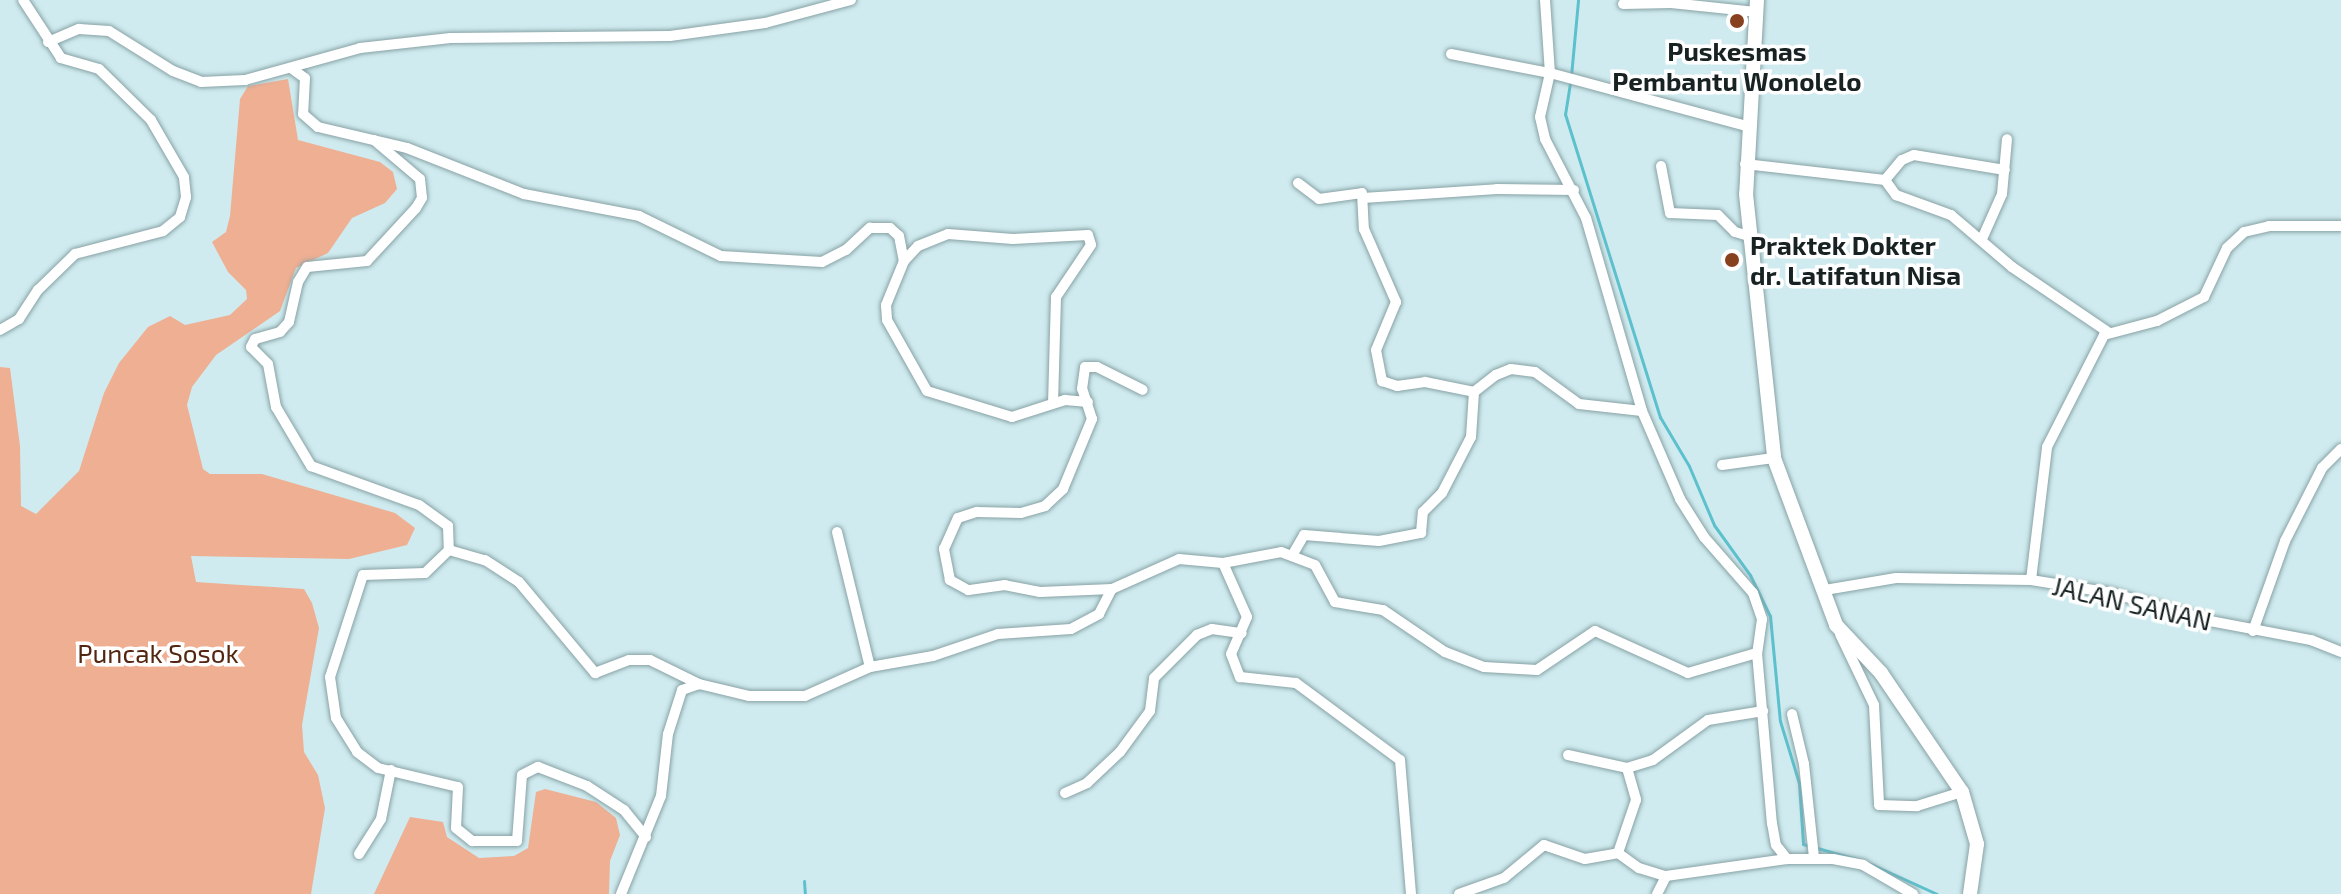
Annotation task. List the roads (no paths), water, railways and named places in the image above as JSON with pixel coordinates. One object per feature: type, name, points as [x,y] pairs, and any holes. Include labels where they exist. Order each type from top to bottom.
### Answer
[{"type":"main road","points":[[1756,6],[1745,164],[1749,236],[1774,458],[1840,634],[1881,673],[1962,792],[1977,844],[1971,891]]},
{"type":"street","points":[[0,330],[19,319],[38,290],[75,254],[163,231],[180,217],[186,197],[175,159],[123,88],[99,69],[61,58],[23,0]]},
{"type":"street","points":[[48,42],[79,29],[109,31],[201,82],[245,80],[360,48],[450,38],[576,40],[706,32],[851,0]]},
{"type":"street","points":[[1545,0],[1550,73],[1540,117],[1545,139],[1574,190],[1597,249],[1642,411],[1692,519],[1753,593],[1762,619],[1757,653],[1775,838],[1787,859]]},
{"type":"street","points":[[1623,4],[1647,8],[1671,3],[1756,6]]},
{"type":"street","points":[[1451,54],[1550,73],[1578,84],[1746,126]]},
{"type":"street","points":[[291,68],[307,86],[306,121],[374,140],[524,194],[639,216],[735,259],[822,262],[881,225],[899,236],[904,261]]},
{"type":"street","points":[[1982,239],[1995,217],[2005,170],[2007,139]]},
{"type":"street","points":[[374,140],[420,179],[422,198],[367,261],[307,267],[298,282],[289,322],[280,332],[255,339],[251,347],[268,364],[276,407],[311,466],[436,514],[448,526],[449,550]]},
{"type":"street","points":[[1885,180],[1902,160],[1914,155],[2005,170]]},
{"type":"street","points":[[1745,164],[1885,180],[1896,195],[1951,215],[2012,267],[2108,332],[2157,321],[2204,297],[2227,248],[2244,232],[2269,226],[2341,226]]},
{"type":"street","points":[[1661,166],[1670,213],[1718,215],[1735,232],[1749,236]]},
{"type":"street","points":[[1298,183],[1319,199],[1355,191],[1363,198],[1497,189],[1574,190]]},
{"type":"street","points":[[1363,198],[1364,229],[1396,302],[1376,350],[1382,381],[1397,386],[1425,382],[1474,392]]},
{"type":"street","points":[[1053,403],[1056,297],[1091,245],[1088,235],[1013,239],[948,234],[918,246],[904,261],[886,305],[887,320],[927,391],[1012,417],[1053,403],[1088,402]]},
{"type":"street","points":[[2031,580],[2047,447],[2108,332]]},
{"type":"street","points":[[1143,390],[1088,366],[1081,382],[1092,419],[1067,482],[1054,498],[1021,513],[977,512],[958,518],[944,559],[950,580],[968,590],[1005,585],[1040,592],[1112,589],[1179,559],[1223,563],[1293,554],[1315,565],[1335,602],[1383,610],[1445,652],[1484,667],[1537,670],[1595,631],[1688,673],[1757,653]]},
{"type":"street","points":[[1293,554],[1304,535],[1379,541],[1421,533],[1423,512],[1442,493],[1471,437],[1474,392],[1496,375],[1525,370],[1546,378],[1579,404],[1642,411]]},
{"type":"street","points":[[2253,631],[2285,541],[2322,468],[2341,449]]},
{"type":"street","points":[[1722,465],[1774,458]]},
{"type":"street","points":[[837,532],[870,667]]},
{"type":"street","points":[[449,550],[416,576],[363,575],[338,640],[330,697],[357,752],[391,770],[453,783],[460,792],[456,828],[472,841],[517,841],[522,775],[538,767],[587,786],[624,810],[646,837]]},
{"type":"street","points":[[449,550],[485,560],[519,582],[595,673],[629,660],[650,660],[699,684],[759,697],[805,696],[870,667],[933,656],[998,634],[1071,629],[1099,614],[1112,589]]},
{"type":"street","points":[[1223,563],[1245,607],[1242,633],[1231,654],[1240,677],[1296,683],[1400,760],[1411,894]]},
{"type":"street","name":"JALAN SANAN","points":[[1825,590],[1896,578],[2031,580],[2112,593],[2253,631],[2311,640],[2341,652]]},
{"type":"street","points":[[1065,793],[1087,783],[1120,752],[1150,711],[1154,678],[1197,635],[1212,629],[1242,633]]},
{"type":"street","points":[[1840,634],[1874,705],[1879,805],[1917,806],[1962,792]]},
{"type":"street","points":[[621,894],[661,796],[677,699],[682,690],[699,684]]},
{"type":"street","points":[[1568,755],[1627,768],[1653,760],[1708,720],[1763,711]]},
{"type":"street","points":[[1792,714],[1814,856]]},
{"type":"street","points":[[1618,853],[1636,800],[1627,768]]},
{"type":"street","points":[[359,854],[381,819],[391,770]]},
{"type":"street","points":[[1459,894],[1504,878],[1544,845],[1585,859],[1618,853],[1639,868],[1666,876],[1814,856],[1863,865],[1913,894]]},
{"type":"street","points":[[1657,894],[1666,876]]},
{"type":"waterway","points":[[1571,76],[1578,0]]},
{"type":"waterway","points":[[1570,83],[1565,114],[1660,417],[1689,466],[1714,525],[1750,575],[1770,616],[1780,721],[1799,783],[1803,844],[1860,860]]},
{"type":"waterway","points":[[1871,864],[1937,894]]},
{"type":"waterway","points":[[804,881],[805,894]]},
{"type":"place","name":"Puskesmas Pembantu Wonolelo","points":[[1737,21]]},
{"type":"place","name":"Praktek Dokter dr. Latifatun Nisa","points":[[1732,260]]},
{"type":"park label","name":"Puncak Sosok","points":[[158,653]]}]
